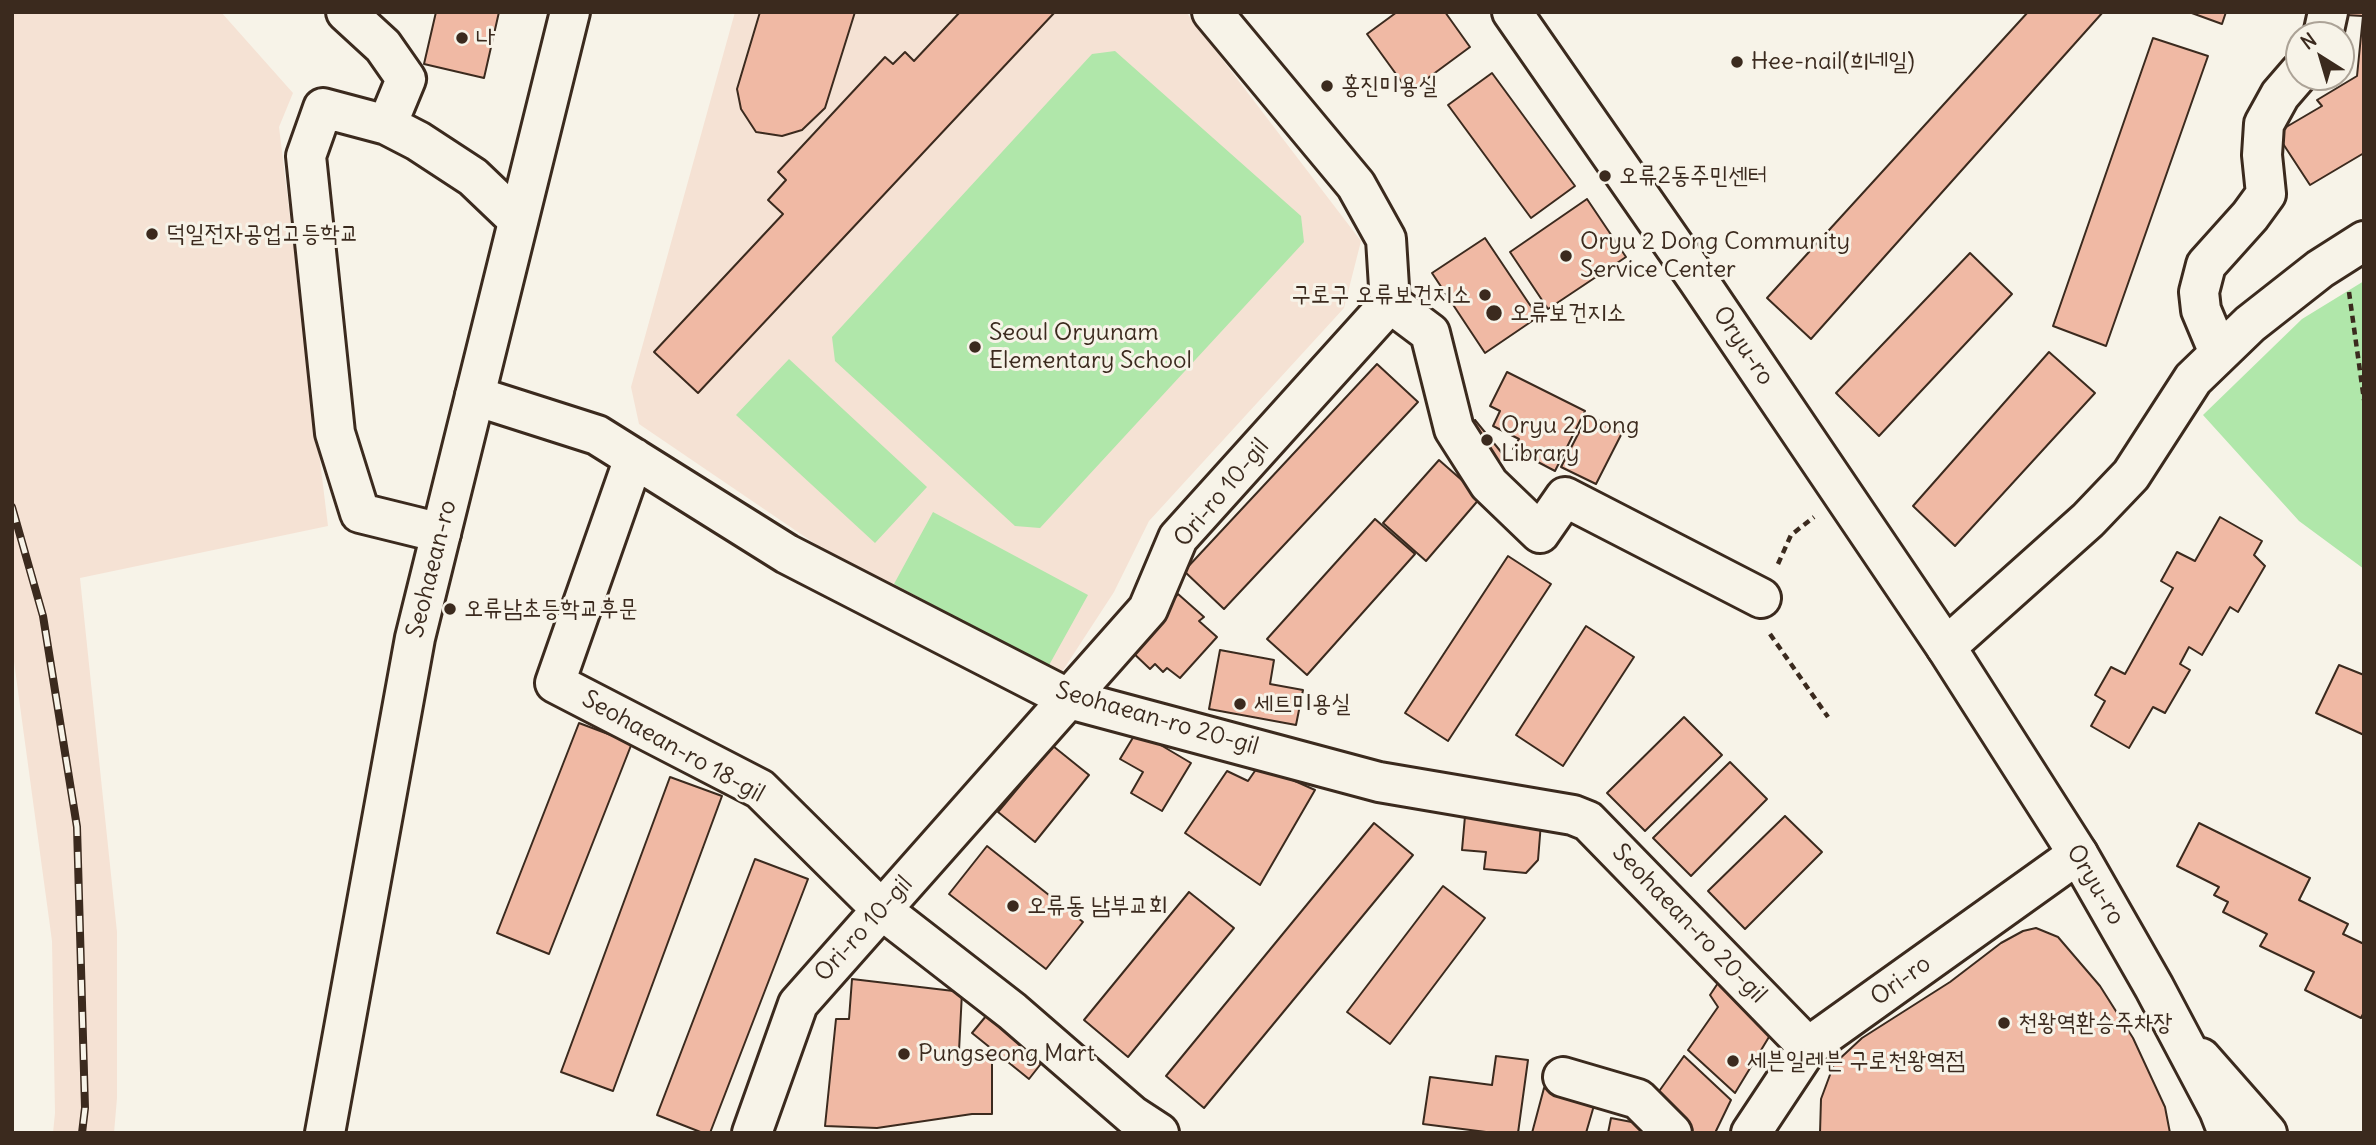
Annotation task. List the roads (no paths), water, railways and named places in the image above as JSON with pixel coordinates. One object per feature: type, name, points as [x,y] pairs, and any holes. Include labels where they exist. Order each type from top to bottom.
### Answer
[{"type":"street","points":[[346,12],[383,46],[405,79],[387,125]]},
{"type":"street","name":"Seohaean-ro","points":[[324,1133],[415,639],[570,12]]},
{"type":"street","points":[[1212,12],[1356,185],[1386,239],[1390,303],[1430,333],[1454,429],[1489,484],[1540,533],[1565,497],[1761,598]]},
{"type":"street","name":"Oryu-ro","points":[[1512,12],[1698,280],[1946,647],[2078,855],[2154,986],[2228,1133]]},
{"type":"street","points":[[2219,354],[2202,310],[2199,292],[2206,265],[2266,194],[2262,155],[2264,124],[2285,89]]},
{"type":"street","points":[[440,533],[360,513],[335,433],[306,156],[323,108],[387,125],[418,141],[472,177],[518,220]]},
{"type":"street","points":[[1946,647],[2088,520],[2132,475],[2193,379],[2249,324],[2354,247]]},
{"type":"street","name":"Ori-ro 10-gil","points":[[752,1133],[798,1004],[1148,610],[1178,538],[1390,303]]},
{"type":"street","name":"Seohaean-ro 20-gil","points":[[475,396],[597,435],[787,554],[1069,699],[1379,782],[1573,815],[1588,821],[1808,1047]]},
{"type":"street","name":"Seohaean-ro 18-gil","points":[[634,458],[555,683],[760,789],[882,910],[1012,1011],[1133,1116],[1159,1133]]},
{"type":"street","name":"Ori-ro","points":[[1751,1133],[1808,1047],[2078,855]]},
{"type":"street","points":[[2177,1030],[2267,1133]]},
{"type":"street","points":[[1563,1077],[1638,1099],[1672,1133]]},
{"type":"street","points":[[333,1085],[354,1133]]},
{"type":"railway","points":[[12,507],[43,616],[77,827],[85,1108],[82,1133]]},
{"type":"place","name":"나","points":[[462,38]]},
{"type":"place","name":"Hee-nail(희네일)","points":[[1737,62]]},
{"type":"place","name":"홍진미용실","points":[[1327,86]]},
{"type":"place","name":"오류2동주민센터","points":[[1605,176]]},
{"type":"place","name":"덕일전자공업고등학교","points":[[152,234]]},
{"type":"place","name":"Oryu 2 Dong Community Service Center","points":[[1566,256]]},
{"type":"place","name":"구로구 오류보건지소","points":[[1485,295]]},
{"type":"place","name":"오류보건지소","points":[[1494,313]]},
{"type":"place","name":"Seoul Oryunam Elementary School","points":[[975,347]]},
{"type":"place","name":"Oryu 2 Dong Library","points":[[1487,440]]},
{"type":"place","name":"오류남초등학교후문","points":[[450,609]]},
{"type":"place","name":"세트미용실","points":[[1240,704]]},
{"type":"place","name":"오류동 남부교회","points":[[1013,906]]},
{"type":"place","name":"천왕역환승주차장","points":[[2004,1023]]},
{"type":"place","name":"Pungseong Mart","points":[[904,1054]]},
{"type":"place","name":"세븐일레븐 구로천왕역점","points":[[1733,1061]]}]
